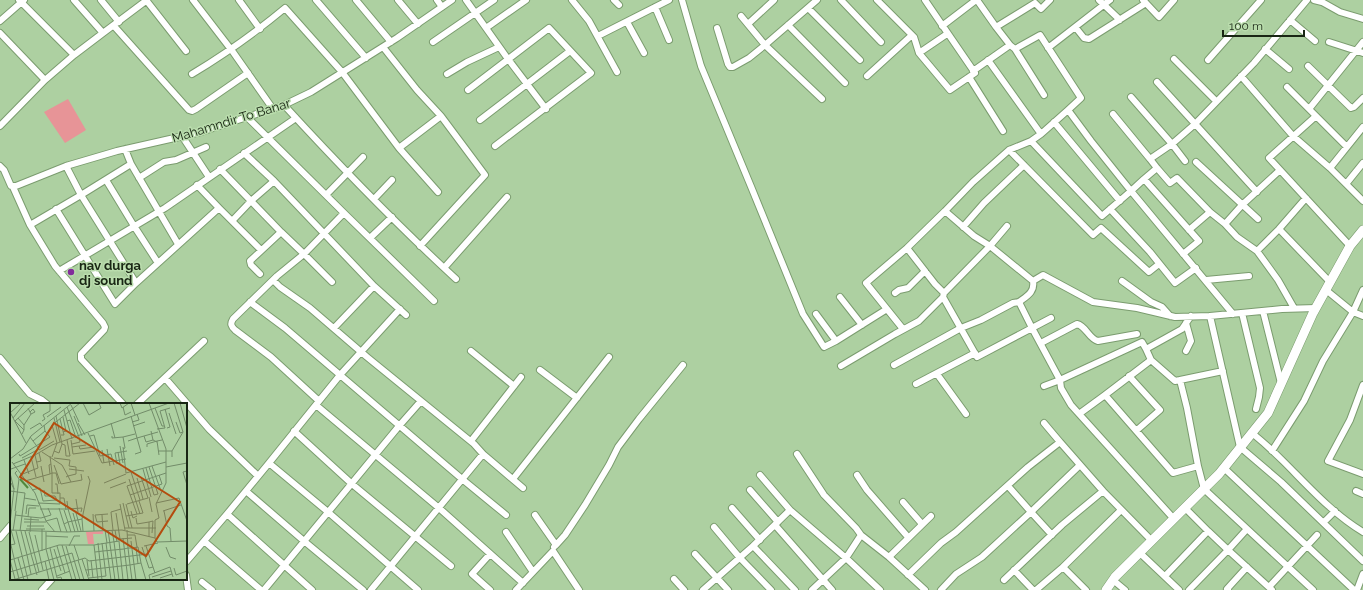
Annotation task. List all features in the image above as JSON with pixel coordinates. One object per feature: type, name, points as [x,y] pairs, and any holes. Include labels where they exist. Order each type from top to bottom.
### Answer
[{"type":"street","points":[[74,0],[103,33]]},
{"type":"street","points":[[101,0],[116,24],[189,110],[196,109],[248,74]]},
{"type":"street","points":[[0,126],[45,80],[74,55],[147,0],[186,51]]},
{"type":"street","points":[[193,0],[231,50],[272,109]]},
{"type":"street","points":[[239,0],[260,29]]},
{"type":"street","points":[[316,0],[366,58]]},
{"type":"street","points":[[356,0],[391,42]]},
{"type":"street","points":[[398,0],[418,24]]},
{"type":"street","points":[[437,0],[442,7]]},
{"type":"street","name":"Mahamndir To Banar","points":[[13,186],[66,166],[125,149],[201,132],[284,105],[310,92],[366,58],[452,0]]},
{"type":"street","points":[[466,0],[526,84],[546,108]]},
{"type":"street","points":[[433,42],[494,0]]},
{"type":"street","points":[[486,28],[526,0]]},
{"type":"street","points":[[572,0],[589,21],[617,72]]},
{"type":"street","points":[[598,36],[669,0]]},
{"type":"street","points":[[682,0],[701,66],[802,314],[824,347],[887,309]]},
{"type":"street","points":[[748,24],[774,0]]},
{"type":"street","points":[[717,28],[728,64],[732,67],[737,66],[765,45],[817,0]]},
{"type":"street","points":[[841,0],[881,42]]},
{"type":"street","points":[[877,0],[914,37],[919,53],[950,90],[974,73],[925,0]]},
{"type":"street","points":[[942,26],[976,0],[1012,47],[1044,95]]},
{"type":"street","points":[[996,27],[1034,2],[1041,9],[1050,0]]},
{"type":"street","points":[[1099,0],[1120,20]]},
{"type":"street","points":[[1048,48],[1076,28],[1110,0]]},
{"type":"street","points":[[1076,28],[1084,38],[1089,39],[1120,20],[1145,2],[1159,17],[1174,0]]},
{"type":"street","points":[[1208,60],[1261,0]]},
{"type":"street","points":[[1150,159],[1172,144],[1195,124],[1265,50],[1307,0]]},
{"type":"street","points":[[1314,0],[1323,1],[1340,12],[1363,19]]},
{"type":"street","points":[[0,21],[21,1],[74,55]]},
{"type":"street","points":[[655,7],[669,40]]},
{"type":"street","points":[[192,74],[231,50],[260,29],[285,8],[342,72],[400,148],[438,192]]},
{"type":"street","points":[[808,8],[860,60]]},
{"type":"street","points":[[741,16],[765,45],[822,99]]},
{"type":"street","points":[[1290,20],[1315,41]]},
{"type":"street","points":[[627,22],[644,53]]},
{"type":"street","points":[[788,26],[845,83]]},
{"type":"street","points":[[468,90],[549,28],[591,73],[495,146]]},
{"type":"street","points":[[0,33],[45,80]]},
{"type":"street","points":[[919,53],[947,34]]},
{"type":"street","points":[[903,329],[866,283],[907,248],[973,182],[1009,150],[1031,141],[1041,134],[1082,98],[1040,34],[988,60],[972,71]]},
{"type":"street","points":[[867,76],[912,35]]},
{"type":"street","points":[[1328,42],[1363,53]]},
{"type":"street","points":[[1309,109],[1363,42]]},
{"type":"street","points":[[383,47],[417,90],[441,116],[485,175],[420,246]]},
{"type":"street","points":[[447,74],[466,62],[499,47]]},
{"type":"street","points":[[1265,50],[1289,69]]},
{"type":"street","points":[[480,120],[570,51]]},
{"type":"street","points":[[1174,59],[1216,102]]},
{"type":"street","points":[[988,60],[1041,134]]},
{"type":"street","points":[[1308,66],[1351,108],[1363,98]]},
{"type":"street","points":[[1241,76],[1293,136],[1330,168],[1363,201]]},
{"type":"street","points":[[968,77],[1002,131]]},
{"type":"street","points":[[1157,82],[1257,192]]},
{"type":"street","points":[[1287,87],[1347,147]]},
{"type":"street","points":[[1131,97],[1185,161]]},
{"type":"street","points":[[284,105],[420,246],[456,279]]},
{"type":"street","points":[[1068,110],[1131,191],[1233,314]]},
{"type":"street","points":[[1113,114],[1170,183],[1177,178],[1237,237],[1257,251],[1278,280],[1294,308]]},
{"type":"street","points":[[400,148],[441,116]]},
{"type":"street","points":[[1316,116],[1269,158],[1350,246]]},
{"type":"street","points":[[247,117],[434,301]]},
{"type":"street","points":[[59,271],[159,211],[296,118]]},
{"type":"street","points":[[1054,122],[1120,201]]},
{"type":"street","points":[[1330,168],[1363,127]]},
{"type":"street","points":[[182,136],[209,177]]},
{"type":"street","points":[[1031,141],[1102,216],[1157,168]]},
{"type":"street","points":[[139,178],[164,162],[176,160],[206,147]]},
{"type":"street","points":[[125,149],[131,164],[178,244]]},
{"type":"street","points":[[1009,150],[1093,236],[1101,228],[1148,272],[1159,264]]},
{"type":"street","points":[[244,153],[274,181],[374,286],[406,315]]},
{"type":"street","points":[[326,195],[363,157]]},
{"type":"street","points":[[1196,162],[1258,219]]},
{"type":"street","points":[[1346,184],[1363,162]]},
{"type":"street","points":[[30,225],[131,164]]},
{"type":"street","points":[[1,165],[13,186],[30,225],[59,271],[103,323],[105,327],[104,330],[81,354],[81,359],[121,403]]},
{"type":"street","points":[[963,227],[984,203],[1024,165]]},
{"type":"street","points":[[66,166],[81,195],[136,283]]},
{"type":"street","points":[[220,169],[332,282]]},
{"type":"street","points":[[1225,224],[1242,205],[1280,170]]},
{"type":"street","points":[[1144,179],[1199,241],[1183,254]]},
{"type":"street","points":[[106,180],[158,263]]},
{"type":"street","points":[[374,199],[392,180]]},
{"type":"street","points":[[232,221],[251,201],[274,181]]},
{"type":"street","points":[[197,185],[261,250]]},
{"type":"street","points":[[444,268],[507,197]]},
{"type":"street","points":[[1257,251],[1279,229],[1306,198]]},
{"type":"street","points":[[56,209],[115,304],[178,244],[219,208]]},
{"type":"street","points":[[1110,209],[1175,283],[1196,268]]},
{"type":"street","points":[[945,211],[963,227],[990,246],[1034,281]]},
{"type":"street","points":[[1189,230],[1210,212]]},
{"type":"street","points":[[344,213],[304,254],[250,302],[233,319],[231,326],[271,357],[318,403],[523,583]]},
{"type":"street","points":[[370,238],[392,217]]},
{"type":"street","points":[[841,366],[919,321],[930,311],[1007,226]]},
{"type":"street","points":[[1279,229],[1328,286],[1353,312],[1363,316]]},
{"type":"street","points":[[1106,590],[1113,580],[1224,468],[1268,413],[1316,308],[1350,246],[1363,230]]},
{"type":"street","points":[[260,274],[250,261],[281,232]]},
{"type":"street","points":[[907,248],[943,295],[977,357],[1051,318]]},
{"type":"street","points":[[895,293],[901,289],[908,288],[925,270]]},
{"type":"street","points":[[1034,281],[1044,275],[1093,302],[1137,308],[1175,317],[1210,316],[1294,308],[1316,308]]},
{"type":"street","points":[[1206,280],[1249,276]]},
{"type":"street","points":[[273,280],[280,287],[310,308],[367,357],[422,401],[523,488]]},
{"type":"street","points":[[894,365],[961,328],[981,320],[1013,303],[1019,302],[1030,293],[1034,285],[1034,281]]},
{"type":"street","points":[[1122,281],[1162,308],[1170,316]]},
{"type":"street","points":[[334,328],[374,286]]},
{"type":"street","points":[[1272,451],[1304,401],[1322,361],[1353,312],[1363,290]]},
{"type":"street","points":[[840,297],[862,325]]},
{"type":"street","points":[[250,302],[285,328],[462,480],[506,515]]},
{"type":"street","points":[[1019,302],[1060,380],[1061,388],[1071,404],[1174,519]]},
{"type":"street","points":[[187,561],[340,375],[400,309]]},
{"type":"street","points":[[1263,311],[1282,383]]},
{"type":"street","points":[[1242,313],[1260,388],[1260,397],[1256,409]]},
{"type":"street","points":[[816,314],[836,341]]},
{"type":"street","points":[[1146,349],[1182,328],[1191,316]]},
{"type":"street","points":[[1210,316],[1240,447],[1281,482],[1363,561]]},
{"type":"street","points":[[1186,323],[1192,341],[1186,351]]},
{"type":"street","points":[[1041,343],[1077,324],[1079,324],[1093,339],[1098,341],[1137,334]]},
{"type":"street","points":[[138,403],[204,341]]},
{"type":"street","points":[[1044,386],[1142,342],[1151,360],[1175,380],[1223,370]]},
{"type":"street","points":[[471,351],[514,386]]},
{"type":"street","points":[[916,384],[975,354]]},
{"type":"street","points":[[512,479],[609,357]]},
{"type":"street","points":[[0,358],[30,394],[46,403]]},
{"type":"street","points":[[1079,414],[1151,360]]},
{"type":"street","points":[[516,590],[565,535],[585,505],[618,447],[683,365]]},
{"type":"street","points":[[540,370],[577,398]]},
{"type":"street","points":[[937,374],[966,414]]},
{"type":"street","points":[[1129,376],[1160,410],[1137,430]]},
{"type":"street","points":[[470,441],[521,377]]},
{"type":"street","points":[[165,378],[187,403]]},
{"type":"street","points":[[1180,380],[1204,489],[1313,590]]},
{"type":"street","points":[[1363,385],[1350,420],[1328,461],[1363,474]]},
{"type":"street","points":[[1105,395],[1137,430],[1172,473],[1198,466]]},
{"type":"street","points":[[114,403],[117,399]]},
{"type":"street","points":[[264,590],[399,426],[422,401]]},
{"type":"street","points":[[187,404],[209,429],[258,476]]},
{"type":"street","points":[[1044,423],[1103,491],[1152,541]]},
{"type":"street","points":[[294,431],[352,484],[451,566]]},
{"type":"street","points":[[1252,433],[1272,451],[1317,497],[1354,527],[1363,532]]},
{"type":"street","points":[[908,575],[941,543],[956,532],[1028,467],[1060,442]]},
{"type":"street","points":[[371,590],[482,454]]},
{"type":"street","points":[[797,454],[824,495],[861,535],[889,557],[925,590]]},
{"type":"street","points":[[269,463],[418,590]]},
{"type":"street","points":[[941,590],[956,574],[982,557],[1080,465]]},
{"type":"street","points":[[1224,468],[1356,590],[1363,574]]},
{"type":"street","points":[[857,474],[876,500],[908,537]]},
{"type":"street","points":[[760,475],[790,510],[846,558],[880,590]]},
{"type":"street","points":[[1008,486],[1052,535]]},
{"type":"street","points":[[750,490],[776,524],[832,590]]},
{"type":"street","points":[[246,491],[363,590]]},
{"type":"street","points":[[1004,580],[1052,535],[1103,491]]},
{"type":"street","points":[[1356,491],[1363,494]]},
{"type":"street","points":[[903,502],[922,524]]},
{"type":"street","points":[[732,508],[760,540]]},
{"type":"street","points":[[1185,508],[1270,589],[1288,566],[1317,535]]},
{"type":"street","points":[[703,590],[760,540],[790,510]]},
{"type":"street","points":[[1014,570],[1034,590],[1063,567],[1121,510]]},
{"type":"street","points":[[1324,522],[1335,511]]},
{"type":"street","points":[[227,514],[312,590]]},
{"type":"street","points":[[535,515],[579,590]]},
{"type":"street","points":[[889,557],[931,516]]},
{"type":"street","points":[[0,538],[10,526]]},
{"type":"street","points":[[714,527],[740,558],[771,590]]},
{"type":"street","points":[[1189,590],[1247,529]]},
{"type":"street","points":[[1165,576],[1208,531]]},
{"type":"street","points":[[506,532],[533,572]]},
{"type":"street","points":[[812,590],[846,558],[861,535]]},
{"type":"street","points":[[204,541],[261,590]]},
{"type":"street","points":[[753,546],[796,590]]},
{"type":"street","points":[[1140,553],[1179,590]]},
{"type":"street","points":[[490,554],[472,574],[490,590]]},
{"type":"street","points":[[695,554],[728,590]]},
{"type":"street","points":[[1063,567],[1086,590]]},
{"type":"street","points":[[1228,590],[1227,589],[1247,567]]},
{"type":"street","points":[[674,579],[684,590]]},
{"type":"street","points":[[42,590],[51,580]]},
{"type":"street","points":[[187,580],[188,590]]},
{"type":"street","points":[[1113,580],[1125,590]]},
{"type":"street","points":[[202,582],[212,590]]},
{"type":"shaded area","points":[[68,99],[86,130],[65,143],[44,112]]},
{"type":"place","name":"nav durga dj sound","points":[[71,272]]}]
